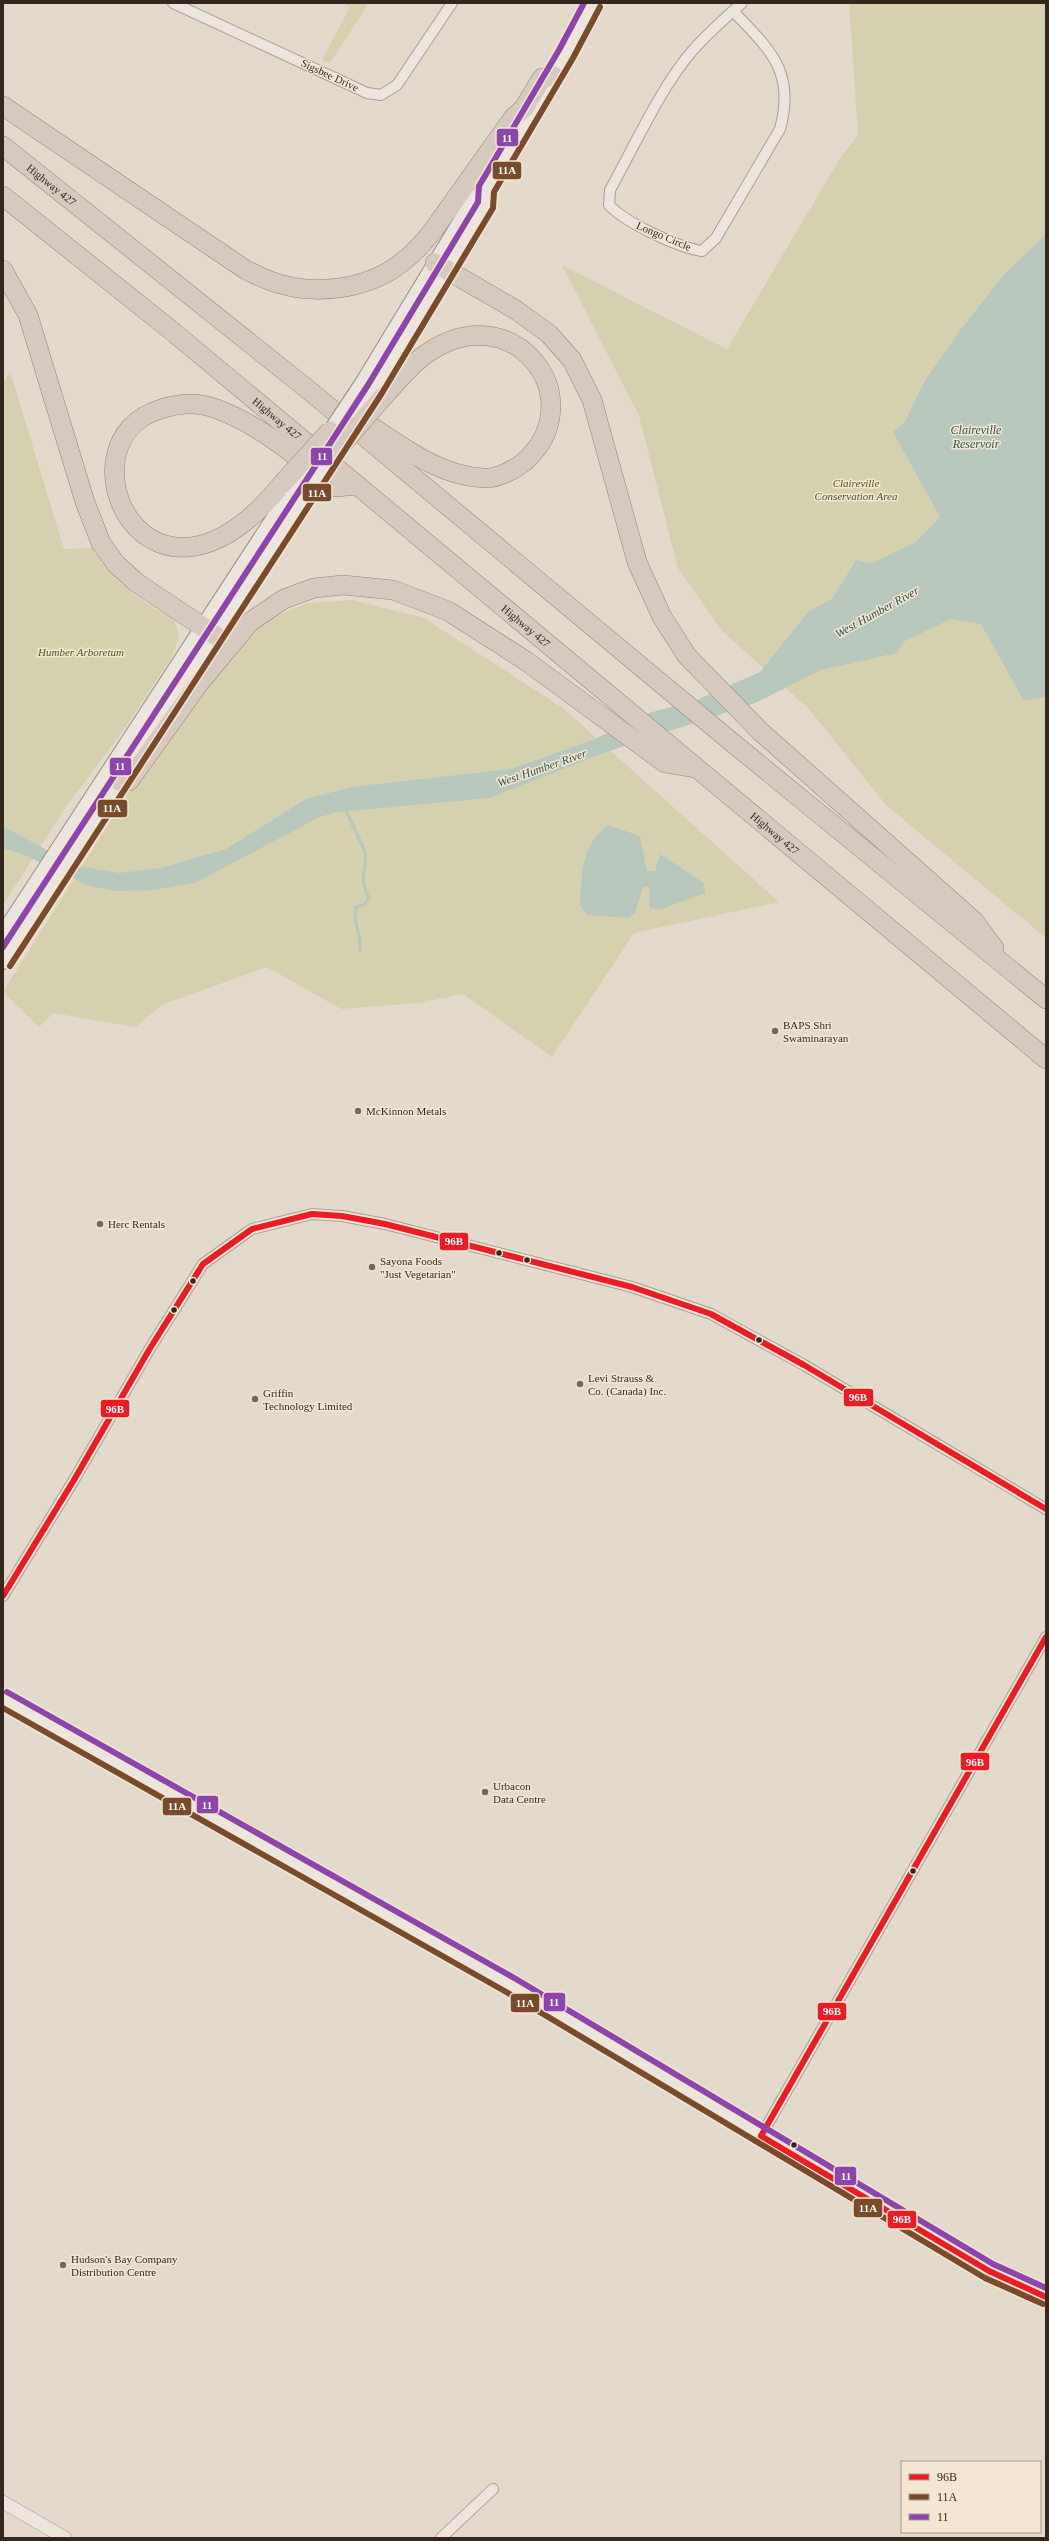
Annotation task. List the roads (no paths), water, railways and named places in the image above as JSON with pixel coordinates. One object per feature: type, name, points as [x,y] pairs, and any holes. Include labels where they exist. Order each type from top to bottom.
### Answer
[{"type":"highway","points":[[3,106],[246,270],[280,284],[319,290],[351,286],[368,280],[406,260],[436,227],[513,118],[524,108],[542,78],[554,76]]},
{"type":"highway","name":"Highway 427","points":[[3,146],[311,392],[734,744],[1046,999]]},
{"type":"highway","name":"Highway 427","points":[[3,196],[172,331],[1046,1059]]},
{"type":"highway","points":[[442,267],[538,326],[553,338],[572,360],[592,400],[637,562],[662,617],[687,656],[761,732],[974,921],[1011,970]]},
{"type":"highway","points":[[3,270],[28,315],[85,502],[101,543],[116,564],[137,583],[209,631]]},
{"type":"highway","points":[[311,392],[375,428],[414,454],[446,471],[484,478],[506,473],[519,466],[541,444],[549,424],[551,405],[549,390],[542,372],[526,352],[499,337],[479,334],[454,339],[422,357],[380,392],[330,458]]},
{"type":"highway","points":[[330,431],[287,488],[231,534],[212,542],[182,549],[157,544],[132,524],[116,496],[114,472],[118,451],[137,420],[151,412],[168,407],[194,403],[217,409],[268,435],[336,487],[357,485]]},
{"type":"highway","points":[[120,781],[129,781],[200,682],[250,622],[284,599],[314,588],[343,585],[393,590],[425,600],[448,611],[486,634],[665,763],[695,768]]},
{"type":"main road","points":[[380,392],[442,267],[461,220],[475,196],[486,190],[554,76],[593,3]]},
{"type":"main road","points":[[330,431],[442,267],[474,225],[486,204],[486,190]]},
{"type":"main road","points":[[3,962],[34,899],[82,825],[209,631],[302,501],[330,458]]},
{"type":"main road","points":[[82,825],[120,781],[209,631],[287,488]]},
{"type":"main road","points":[[3,933],[34,899]]},
{"type":"street","name":"Sigsbee Drive","points":[[173,3],[367,93],[381,95],[397,85],[452,3]]},
{"type":"street","name":"Longo Circle","points":[[733,11],[773,54],[781,73],[784,113],[780,129],[716,238],[702,251],[689,248],[623,219],[609,205],[610,190],[657,105],[692,51],[733,11],[742,3]]},
{"type":"street","points":[[3,1596],[74,1480],[148,1350],[203,1264],[252,1229],[312,1214],[342,1216],[400,1228],[632,1287],[711,1314],[804,1365],[1046,1509]]},
{"type":"street","points":[[760,2136],[1046,1637]]},
{"type":"street","points":[[3,1699],[490,1974],[989,2271],[1046,2297]]},
{"type":"street","points":[[441,2538],[493,2489]]},
{"type":"street","points":[[3,2502],[65,2538]]},
{"type":"water","name":"Claireville Reservoir","points":[[1046,234],[1046,697],[1024,701],[981,624],[951,619],[905,641],[896,653],[821,670],[755,703],[606,752],[490,798],[337,812],[320,817],[195,883],[153,890],[115,891],[89,886],[27,856],[3,848],[3,826],[76,866],[119,873],[161,868],[226,849],[306,799],[352,787],[511,769],[593,740],[649,713],[697,700],[760,672],[809,611],[832,599],[856,560],[872,563],[916,542],[940,517],[893,432],[905,422],[924,382],[961,329],[1003,276]]},
{"type":"water","points":[[608,825],[640,836],[647,871],[655,871],[660,854],[704,883],[705,893],[659,910],[649,908],[650,887],[643,887],[635,913],[629,918],[588,915],[580,906],[584,861],[592,842]]},
{"type":"waterway","points":[[345,809],[365,851],[366,858],[363,879],[369,898],[365,904],[356,907],[355,913],[360,939],[360,950]]},
{"type":"place","name":"BAPS Shri Swaminarayan","points":[[775,1031]]},
{"type":"place","name":"McKinnon Metals","points":[[358,1111]]},
{"type":"place","name":"Herc Rentals","points":[[100,1224]]},
{"type":"place","name":"Sayona Foods \"Just Vegetarian\"","points":[[372,1267]]},
{"type":"place","name":"Levi Strauss & Co. (Canada) Inc.","points":[[580,1384]]},
{"type":"place","name":"Griffin Technology Limited","points":[[255,1399]]},
{"type":"place","name":"Urbacon Data Centre","points":[[485,1792]]},
{"type":"place","name":"Hudson's Bay Company Distribution Centre","points":[[63,2265]]},
{"type":"park label","name":"Claireville Conservation Area","points":[[856,489]]},
{"type":"park label","name":"Humber Arboretum","points":[[81,652]]},
{"type":"water label","name":"West Humber River","points":[[877,612]]},
{"type":"water label","name":"West Humber River","points":[[542,768]]}]
